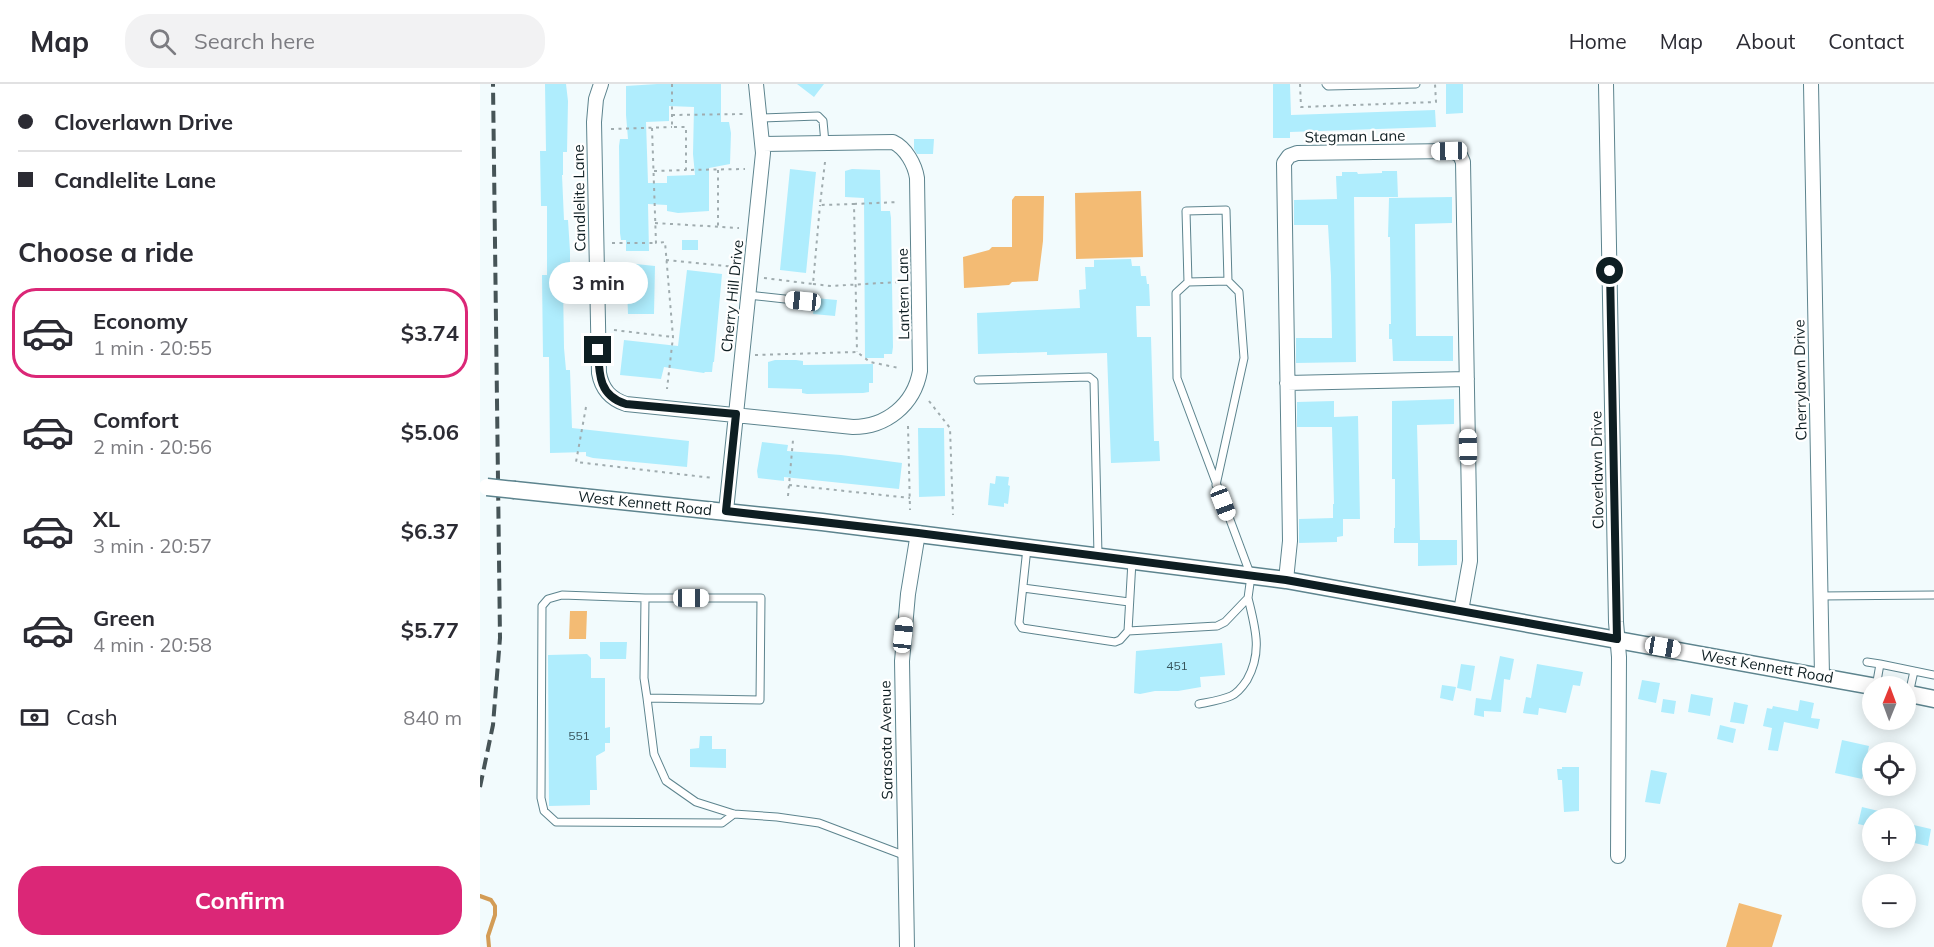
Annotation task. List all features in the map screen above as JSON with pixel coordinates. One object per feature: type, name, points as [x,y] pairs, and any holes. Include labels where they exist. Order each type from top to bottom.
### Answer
[{"type":"street","name":"Candlelite Lane","points":[[601,84],[596,99],[594,123],[599,373],[602,385],[615,399],[626,404],[736,414]]},
{"type":"street","name":"Cherry Hill Drive","points":[[726,511],[763,144],[756,84]]},
{"type":"street","name":"Cloverlawn Drive","points":[[1606,84],[1617,639],[1618,856]]},
{"type":"street","name":"Cherrylawn Drive","points":[[1811,84],[1822,676]]},
{"type":"street","name":"Lantern Lane","points":[[736,414],[853,427],[868,426],[884,421],[899,411],[911,396],[917,383],[921,360],[917,178],[915,167],[901,146],[893,142],[763,144]]},
{"type":"street","name":"Stegman Lane","points":[[1286,580],[1290,541],[1284,163],[1294,154],[1452,151],[1459,154],[1463,160],[1470,561],[1461,611]]},
{"type":"street","points":[[1287,382],[1467,379]]},
{"type":"street","name":"West Kennett Road","points":[[484,486],[918,533],[1286,580],[1862,684]]},
{"type":"street","name":"Sarasota Avenue","points":[[907,947],[902,661],[905,615],[918,533]]},
{"type":"street","points":[[1916,695],[1934,699]]},
{"type":"lane","points":[[1326,84],[1328,86],[1416,84]]},
{"type":"lane","points":[[760,118],[818,116],[824,121],[825,143]]},
{"type":"lane","points":[[1188,282],[1186,211],[1226,210],[1228,281],[1239,292],[1244,358],[1216,485]]},
{"type":"lane","points":[[1199,704],[1232,696],[1242,688],[1255,662],[1257,645],[1256,629],[1248,598],[1251,576],[1177,378],[1176,293],[1188,282],[1228,281]]},
{"type":"lane","points":[[748,295],[803,301]]},
{"type":"lane","points":[[978,380],[1089,377],[1094,381],[1098,556]]},
{"type":"lane","points":[[1028,547],[1019,623],[1022,628],[1115,642],[1128,631],[1132,561]]},
{"type":"lane","points":[[1023,588],[1129,602]]},
{"type":"lane","points":[[647,698],[760,700],[761,598],[562,595],[548,599],[542,606],[541,798],[544,811],[556,822],[722,823],[734,814]]},
{"type":"lane","points":[[1820,596],[1934,595]]},
{"type":"lane","points":[[645,598],[644,678],[654,754],[666,781],[696,802],[734,814],[819,823],[906,856]]},
{"type":"lane","points":[[1128,631],[1217,626],[1225,622],[1248,598]]},
{"type":"lane","points":[[1867,662],[1934,675]]},
{"type":"lane","points":[[1878,676],[1880,664]]},
{"type":"lane","points":[[1912,676],[1914,671]]},
{"type":"path","points":[[672,84],[672,127]]},
{"type":"path","points":[[1300,84],[1301,107],[1436,102],[1436,84]]},
{"type":"path","points":[[672,115],[744,114]]},
{"type":"path","points":[[610,129],[686,127],[686,170]]},
{"type":"path","points":[[652,128],[656,243]]},
{"type":"path","points":[[813,284],[825,162]]},
{"type":"path","points":[[654,171],[745,169]]},
{"type":"path","points":[[718,170],[718,226]]},
{"type":"path","points":[[820,205],[898,202]]},
{"type":"path","points":[[854,204],[857,352]]},
{"type":"path","points":[[655,223],[739,228]]},
{"type":"path","points":[[612,243],[665,242],[673,337],[667,389]]},
{"type":"path","points":[[666,260],[735,267]]},
{"type":"path","points":[[763,278],[831,286],[899,282]]},
{"type":"path","points":[[614,330],[673,337]]},
{"type":"path","points":[[755,355],[857,352],[870,362],[899,368]]},
{"type":"path","points":[[929,401],[950,428],[953,515]]},
{"type":"path","points":[[586,407],[576,462],[713,478]]},
{"type":"path","points":[[908,426],[910,510]]},
{"type":"path","points":[[788,496],[793,440]]},
{"type":"path","points":[[789,485],[910,498]]},
{"type":"shaded area","points":[[1141,191],[1143,257],[1076,259],[1075,193]]},
{"type":"shaded area","points":[[1015,196],[1044,196],[1043,241],[1038,281],[964,288],[963,257],[989,250],[992,247],[1012,247],[1012,200]]},
{"type":"shaded area","points":[[570,611],[587,611],[586,639],[569,639]]},
{"type":"shaded area","points":[[1739,903],[1782,915],[1772,947],[1726,947]]},
{"type":"building","points":[[545,84],[566,84],[568,101],[567,152],[563,152],[562,175],[564,220],[568,220],[570,271],[569,275],[564,275],[563,283],[564,348],[566,370],[570,370],[572,428],[689,441],[687,467],[593,458],[586,456],[586,452],[550,453],[549,357],[543,357],[542,275],[547,275],[547,206],[541,206],[540,151],[546,151]]},
{"type":"building","points":[[721,84],[721,122],[729,122],[731,133],[730,164],[709,168],[709,211],[678,213],[667,211],[667,205],[648,204],[649,251],[626,251],[626,240],[621,240],[620,233],[619,146],[620,139],[628,139],[626,86]],"holes":[[[669,106],[694,107],[695,175],[667,176],[667,183],[648,183],[646,122],[669,121]]]},
{"type":"building","points":[[797,84],[824,84],[814,97]]},
{"type":"building","points":[[1273,84],[1290,84],[1291,115],[1435,110],[1436,127],[1290,132],[1290,138],[1273,138]]},
{"type":"building","points":[[1446,84],[1463,84],[1463,113],[1446,114]]},
{"type":"building","points":[[914,139],[934,139],[933,154],[917,154],[914,149]]},
{"type":"building","points":[[790,169],[816,172],[806,273],[780,270]]},
{"type":"building","points":[[880,170],[881,211],[890,211],[893,347],[892,354],[884,354],[884,358],[865,358],[864,198],[845,197],[845,171]]},
{"type":"building","points":[[1382,171],[1397,171],[1398,197],[1354,197],[1356,362],[1296,363],[1296,338],[1332,338],[1328,225],[1294,225],[1294,200],[1337,199],[1336,176],[1342,176],[1342,172],[1357,172],[1358,174],[1382,173]]},
{"type":"building","points":[[1452,197],[1452,223],[1415,224],[1416,336],[1453,336],[1453,361],[1393,361],[1392,339],[1389,339],[1389,324],[1391,324],[1389,198]]},
{"type":"building","points":[[682,240],[698,240],[698,250],[682,250]]},
{"type":"building","points":[[1131,259],[1132,266],[1140,266],[1141,276],[1146,276],[1147,284],[1149,284],[1150,306],[1136,306],[1137,337],[1151,337],[1154,441],[1159,441],[1160,461],[1111,463],[1107,353],[978,354],[977,313],[1080,308],[1079,290],[1086,289],[1085,267],[1094,267],[1094,260]]},
{"type":"building","points":[[626,263],[655,266],[654,314],[628,314]]},
{"type":"building","points":[[687,270],[722,274],[712,372],[704,373],[664,367],[661,379],[620,375],[624,340],[678,346]]},
{"type":"building","points":[[815,298],[837,300],[835,316],[813,314]]},
{"type":"building","points":[[803,361],[803,365],[873,364],[873,383],[869,383],[869,392],[863,393],[807,394],[802,393],[802,389],[768,388],[768,362]]},
{"type":"building","points":[[1454,399],[1454,424],[1417,425],[1420,540],[1457,540],[1457,565],[1418,566],[1418,543],[1394,543],[1395,479],[1392,479],[1392,401]]},
{"type":"building","points":[[1334,401],[1334,417],[1358,416],[1360,519],[1343,519],[1343,536],[1337,537],[1337,542],[1299,543],[1299,519],[1333,518],[1334,504],[1332,427],[1297,427],[1297,402]]},
{"type":"building","points":[[918,428],[944,428],[945,496],[919,497]]},
{"type":"building","points":[[762,442],[788,445],[787,451],[902,463],[899,489],[784,477],[784,481],[758,478]]},
{"type":"building","points":[[996,476],[1009,477],[1008,504],[1004,503],[1004,507],[988,505],[990,483],[995,484]]},
{"type":"building","points":[[600,642],[627,642],[626,659],[600,659]]},
{"type":"building","points":[[1222,643],[1225,675],[1200,677],[1201,687],[1178,691],[1134,693],[1136,651]]},
{"type":"building","points":[[587,654],[591,658],[591,678],[605,678],[605,728],[610,727],[610,743],[605,743],[605,751],[596,756],[597,790],[590,790],[590,805],[549,806],[548,655]]},
{"type":"building","points":[[1500,656],[1514,659],[1510,680],[1504,679],[1501,712],[1484,711],[1484,717],[1474,715],[1476,698],[1491,700]]},
{"type":"building","points":[[1461,664],[1475,666],[1471,691],[1457,688]]},
{"type":"building","points":[[1537,664],[1583,672],[1580,686],[1573,685],[1566,713],[1539,708],[1538,715],[1523,713],[1526,697],[1531,698]]},
{"type":"building","points":[[1642,680],[1660,683],[1656,703],[1638,699]]},
{"type":"building","points":[[1442,685],[1456,687],[1453,701],[1440,698]]},
{"type":"building","points":[[1691,694],[1713,698],[1710,716],[1688,712]]},
{"type":"building","points":[[1663,699],[1676,701],[1674,714],[1661,712]]},
{"type":"building","points":[[1800,700],[1814,703],[1811,718],[1820,719],[1818,729],[1784,722],[1778,751],[1768,750],[1772,728],[1763,726],[1767,708],[1772,709],[1773,706],[1798,711]]},
{"type":"building","points":[[1734,702],[1748,705],[1744,724],[1730,722]]},
{"type":"building","points":[[1720,725],[1736,729],[1733,743],[1717,739]]},
{"type":"building","points":[[700,736],[712,736],[712,749],[726,749],[726,768],[690,767],[690,749],[699,748]]},
{"type":"building","points":[[1842,740],[1862,744],[1862,779],[1835,773]]},
{"type":"building","points":[[1562,767],[1579,767],[1579,811],[1564,812],[1562,780],[1558,780],[1557,769],[1562,769]]},
{"type":"building","points":[[1651,770],[1667,773],[1660,804],[1645,802]]},
{"type":"building","points":[[1862,807],[1866,808],[1862,808],[1862,825],[1858,824]]},
{"type":"building","points":[[1916,826],[1931,829],[1928,846],[1916,843]]},
{"type":"waterway","points":[[480,896],[491,900],[495,906],[495,915],[488,936],[489,947]]},
{"type":"railway","points":[[480,787],[493,725],[500,638],[493,84]]},
{"type":"route","points":[[598,350],[600,380],[605,391],[615,399],[626,404],[736,414],[726,511],[1286,580],[1617,639],[1610,271]]}]
